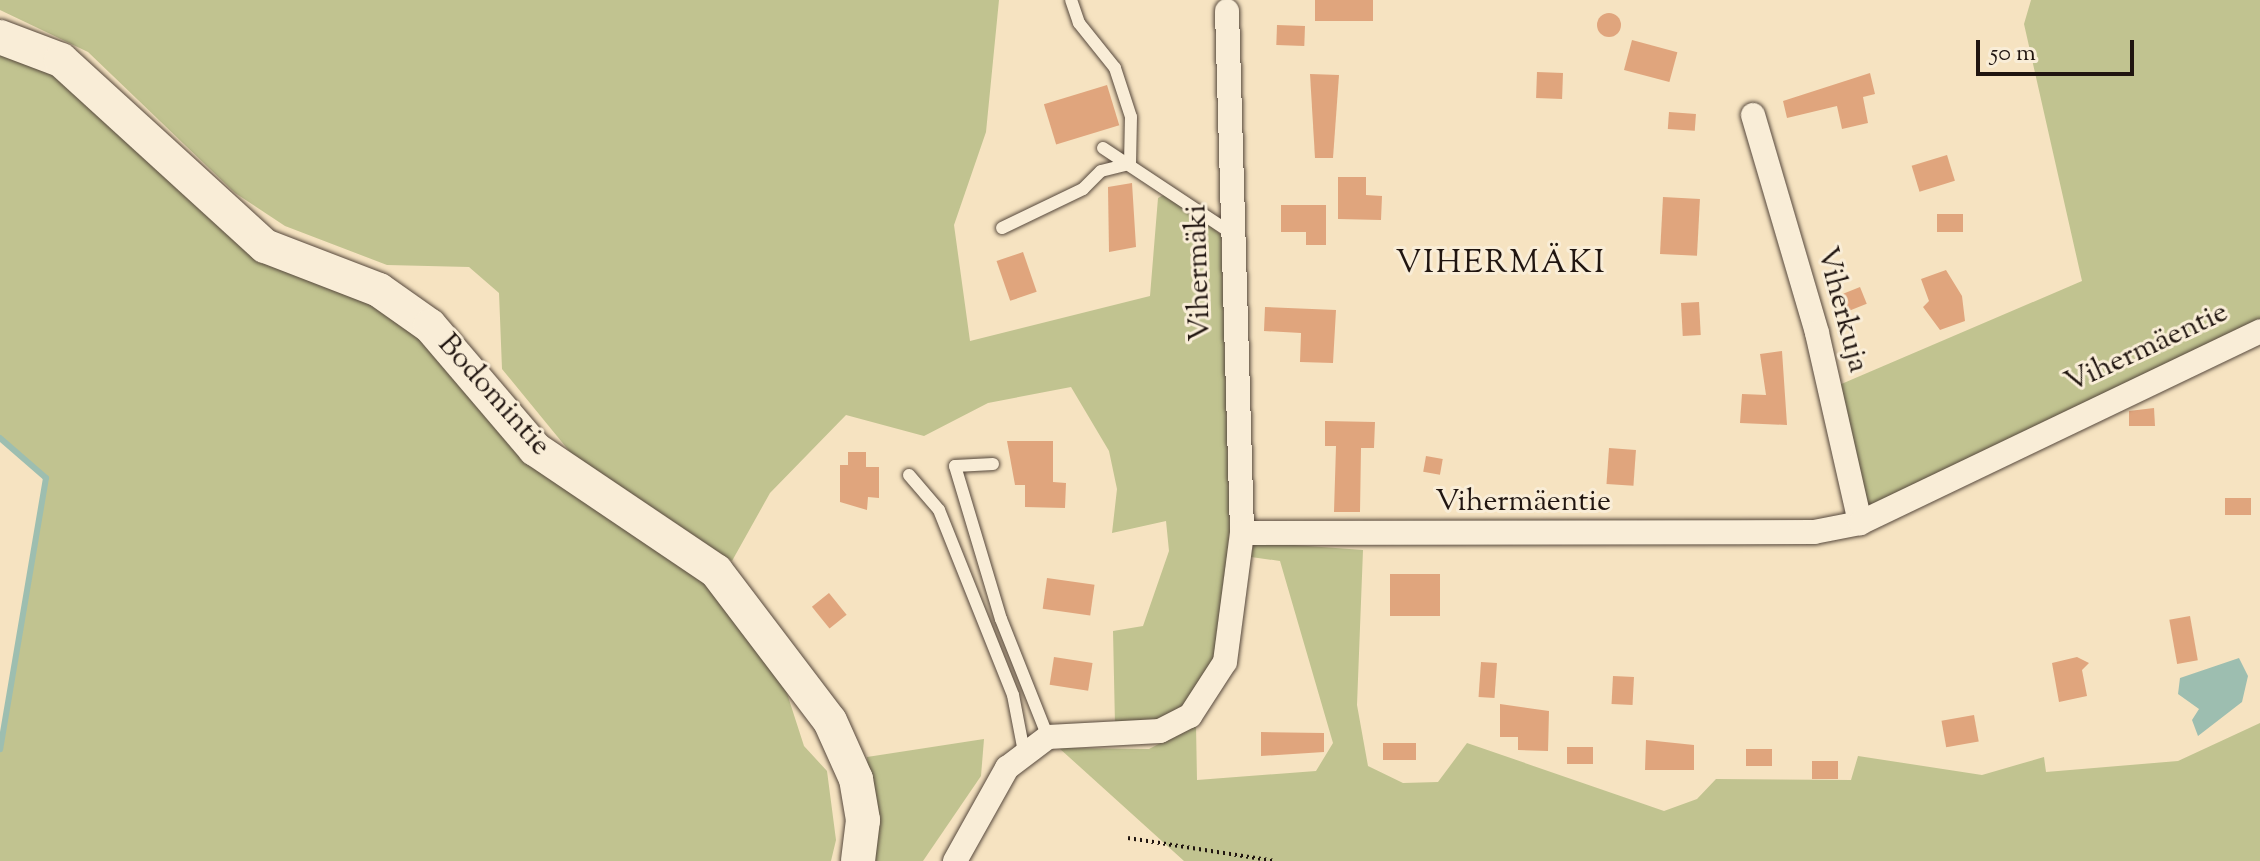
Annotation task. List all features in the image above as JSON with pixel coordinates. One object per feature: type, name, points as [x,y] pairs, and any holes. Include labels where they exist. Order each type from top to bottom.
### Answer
[{"type":"street","name":"Vihermäki","points":[[1227,11],[1230,232],[1242,533]]},
{"type":"street","name":"Bodomintie","points":[[0,37],[61,60],[265,246],[379,290],[430,326],[535,449],[716,571],[830,721],[856,779],[863,820],[858,861]]},
{"type":"street","name":"Viherkuja","points":[[1753,115],[1817,333],[1860,523]]},
{"type":"street","name":"Vihermäentie","points":[[1242,533],[1814,532],[1860,523],[2260,331]]},
{"type":"street","points":[[955,861],[1007,768],[1024,752],[1048,737],[1160,731],[1190,716],[1225,662],[1242,533]]},
{"type":"lane","points":[[1071,0],[1079,23],[1115,68],[1131,117],[1130,164]]},
{"type":"lane","points":[[1103,148],[1230,232]]},
{"type":"lane","points":[[1002,228],[1083,189],[1101,171],[1130,164]]},
{"type":"lane","points":[[993,464],[955,466],[996,605],[1048,737]]},
{"type":"lane","points":[[909,475],[939,510],[1013,695],[1024,752]]},
{"type":"path","points":[[1128,838],[1275,861]]},
{"type":"green space","points":[[0,0],[999,0],[986,132],[954,225],[970,341],[1150,296],[1158,198],[1169,192],[1221,235],[1230,531],[1217,654],[1185,709],[1159,726],[1115,725],[1113,631],[1143,626],[1169,551],[1166,521],[1112,533],[1117,489],[1109,451],[1071,387],[988,403],[924,436],[846,415],[770,493],[732,561],[570,452],[502,369],[499,293],[469,267],[387,265],[285,226],[235,193],[88,52],[0,10]]},
{"type":"green space","points":[[2031,0],[2260,0],[2260,321],[1868,512],[1839,385],[2082,281],[2024,24]]},
{"type":"green space","points":[[0,45],[49,66],[231,237],[385,306],[422,338],[510,445],[561,487],[664,548],[719,595],[783,681],[804,746],[827,771],[836,840],[831,861],[0,861],[0,749],[46,478],[0,441]]},
{"type":"green space","points":[[1254,542],[1363,550],[1357,705],[1368,766],[1403,783],[1438,782],[1467,743],[1664,811],[1697,799],[1716,779],[1851,780],[1858,756],[1982,775],[2044,757],[2046,772],[2178,761],[2260,723],[2260,861],[1184,861],[1059,748],[1149,749],[1196,725],[1197,780],[1316,771],[1333,743],[1280,561],[1251,557]]},
{"type":"green space","points":[[984,739],[981,776],[923,861],[876,861],[867,757]]},
{"type":"shaded area","points":[[2239,658],[2248,676],[2242,702],[2198,736],[2192,720],[2199,709],[2178,694],[2180,678]]},
{"type":"building","points":[[1315,0],[1373,0],[1373,21],[1315,21]]},
{"type":"building","points":[[1609,13],[1618,16],[1621,25],[1618,34],[1609,37],[1600,34],[1597,25],[1600,16]]},
{"type":"building","points":[[1277,25],[1305,26],[1304,46],[1276,45]]},
{"type":"building","points":[[1632,40],[1677,52],[1669,82],[1624,70]]},
{"type":"building","points":[[1537,72],[1563,73],[1562,99],[1536,98]]},
{"type":"building","points":[[1870,73],[1875,94],[1863,97],[1868,123],[1842,129],[1837,106],[1787,118],[1783,101]]},
{"type":"building","points":[[1310,74],[1339,75],[1333,158],[1315,158]]},
{"type":"building","points":[[1107,85],[1119,125],[1056,144],[1044,104]]},
{"type":"building","points":[[1669,112],[1696,114],[1695,131],[1668,129]]},
{"type":"building","points":[[1947,155],[1955,181],[1920,192],[1912,166]]},
{"type":"building","points":[[1338,177],[1366,177],[1366,195],[1382,196],[1381,220],[1338,219]]},
{"type":"building","points":[[1132,183],[1136,247],[1109,252],[1108,187]]},
{"type":"building","points":[[1663,197],[1700,199],[1697,256],[1660,254]]},
{"type":"building","points":[[1281,205],[1326,205],[1326,245],[1306,245],[1306,232],[1281,232]]},
{"type":"building","points":[[1937,214],[1963,214],[1963,232],[1937,232]]},
{"type":"building","points":[[1023,252],[1037,292],[1010,301],[997,261]]},
{"type":"building","points":[[1946,270],[1962,296],[1965,321],[1940,330],[1923,307],[1929,301],[1921,279]]},
{"type":"building","points":[[1860,287],[1867,304],[1840,315],[1833,298]]},
{"type":"building","points":[[1699,302],[1701,335],[1683,336],[1681,303]]},
{"type":"building","points":[[1265,307],[1336,310],[1333,363],[1300,362],[1301,333],[1264,331]]},
{"type":"building","points":[[1782,351],[1787,425],[1740,423],[1742,394],[1766,395],[1760,354]]},
{"type":"building","points":[[2154,408],[2155,426],[2129,426],[2129,411]]},
{"type":"building","points":[[1325,421],[1375,422],[1374,448],[1361,448],[1360,512],[1334,512],[1336,446],[1325,446]]},
{"type":"building","points":[[1007,441],[1053,441],[1053,482],[1066,483],[1065,508],[1025,507],[1025,485],[1015,485]]},
{"type":"building","points":[[1609,448],[1636,450],[1633,486],[1606,484]]},
{"type":"building","points":[[848,452],[866,452],[866,467],[879,467],[879,498],[868,497],[867,510],[840,502],[840,465],[848,465]]},
{"type":"building","points":[[1426,456],[1443,459],[1440,475],[1423,472]]},
{"type":"building","points":[[2225,498],[2251,498],[2251,515],[2225,515]]},
{"type":"building","points":[[1390,574],[1440,574],[1440,616],[1390,616]]},
{"type":"building","points":[[1047,578],[1095,585],[1090,615],[1043,609]]},
{"type":"building","points":[[829,593],[847,615],[830,629],[812,607]]},
{"type":"building","points":[[2190,616],[2198,660],[2177,664],[2169,620]]},
{"type":"building","points":[[1054,657],[1093,663],[1088,691],[1050,685]]},
{"type":"building","points":[[2077,657],[2089,663],[2082,670],[2087,696],[2059,702],[2052,663]]},
{"type":"building","points":[[1481,662],[1497,663],[1495,698],[1479,697]]},
{"type":"building","points":[[1613,676],[1634,677],[1633,705],[1612,704]]},
{"type":"building","points":[[1500,704],[1549,711],[1548,751],[1518,750],[1518,737],[1500,737]]},
{"type":"building","points":[[1974,715],[1979,742],[1946,747],[1942,721]]},
{"type":"building","points":[[1261,732],[1324,733],[1324,752],[1261,756]]},
{"type":"building","points":[[1646,740],[1694,745],[1694,770],[1645,770]]},
{"type":"building","points":[[1383,743],[1416,743],[1416,760],[1383,760]]},
{"type":"building","points":[[1567,747],[1593,747],[1593,764],[1567,764]]},
{"type":"building","points":[[1746,749],[1772,749],[1772,766],[1746,766]]},
{"type":"building","points":[[1812,761],[1838,761],[1838,779],[1812,779]]},
{"type":"waterway","points":[[0,438],[46,478],[0,749]]},
{"type":"district","name":"VIHERMÄKI","points":[[1501,264]]}]
